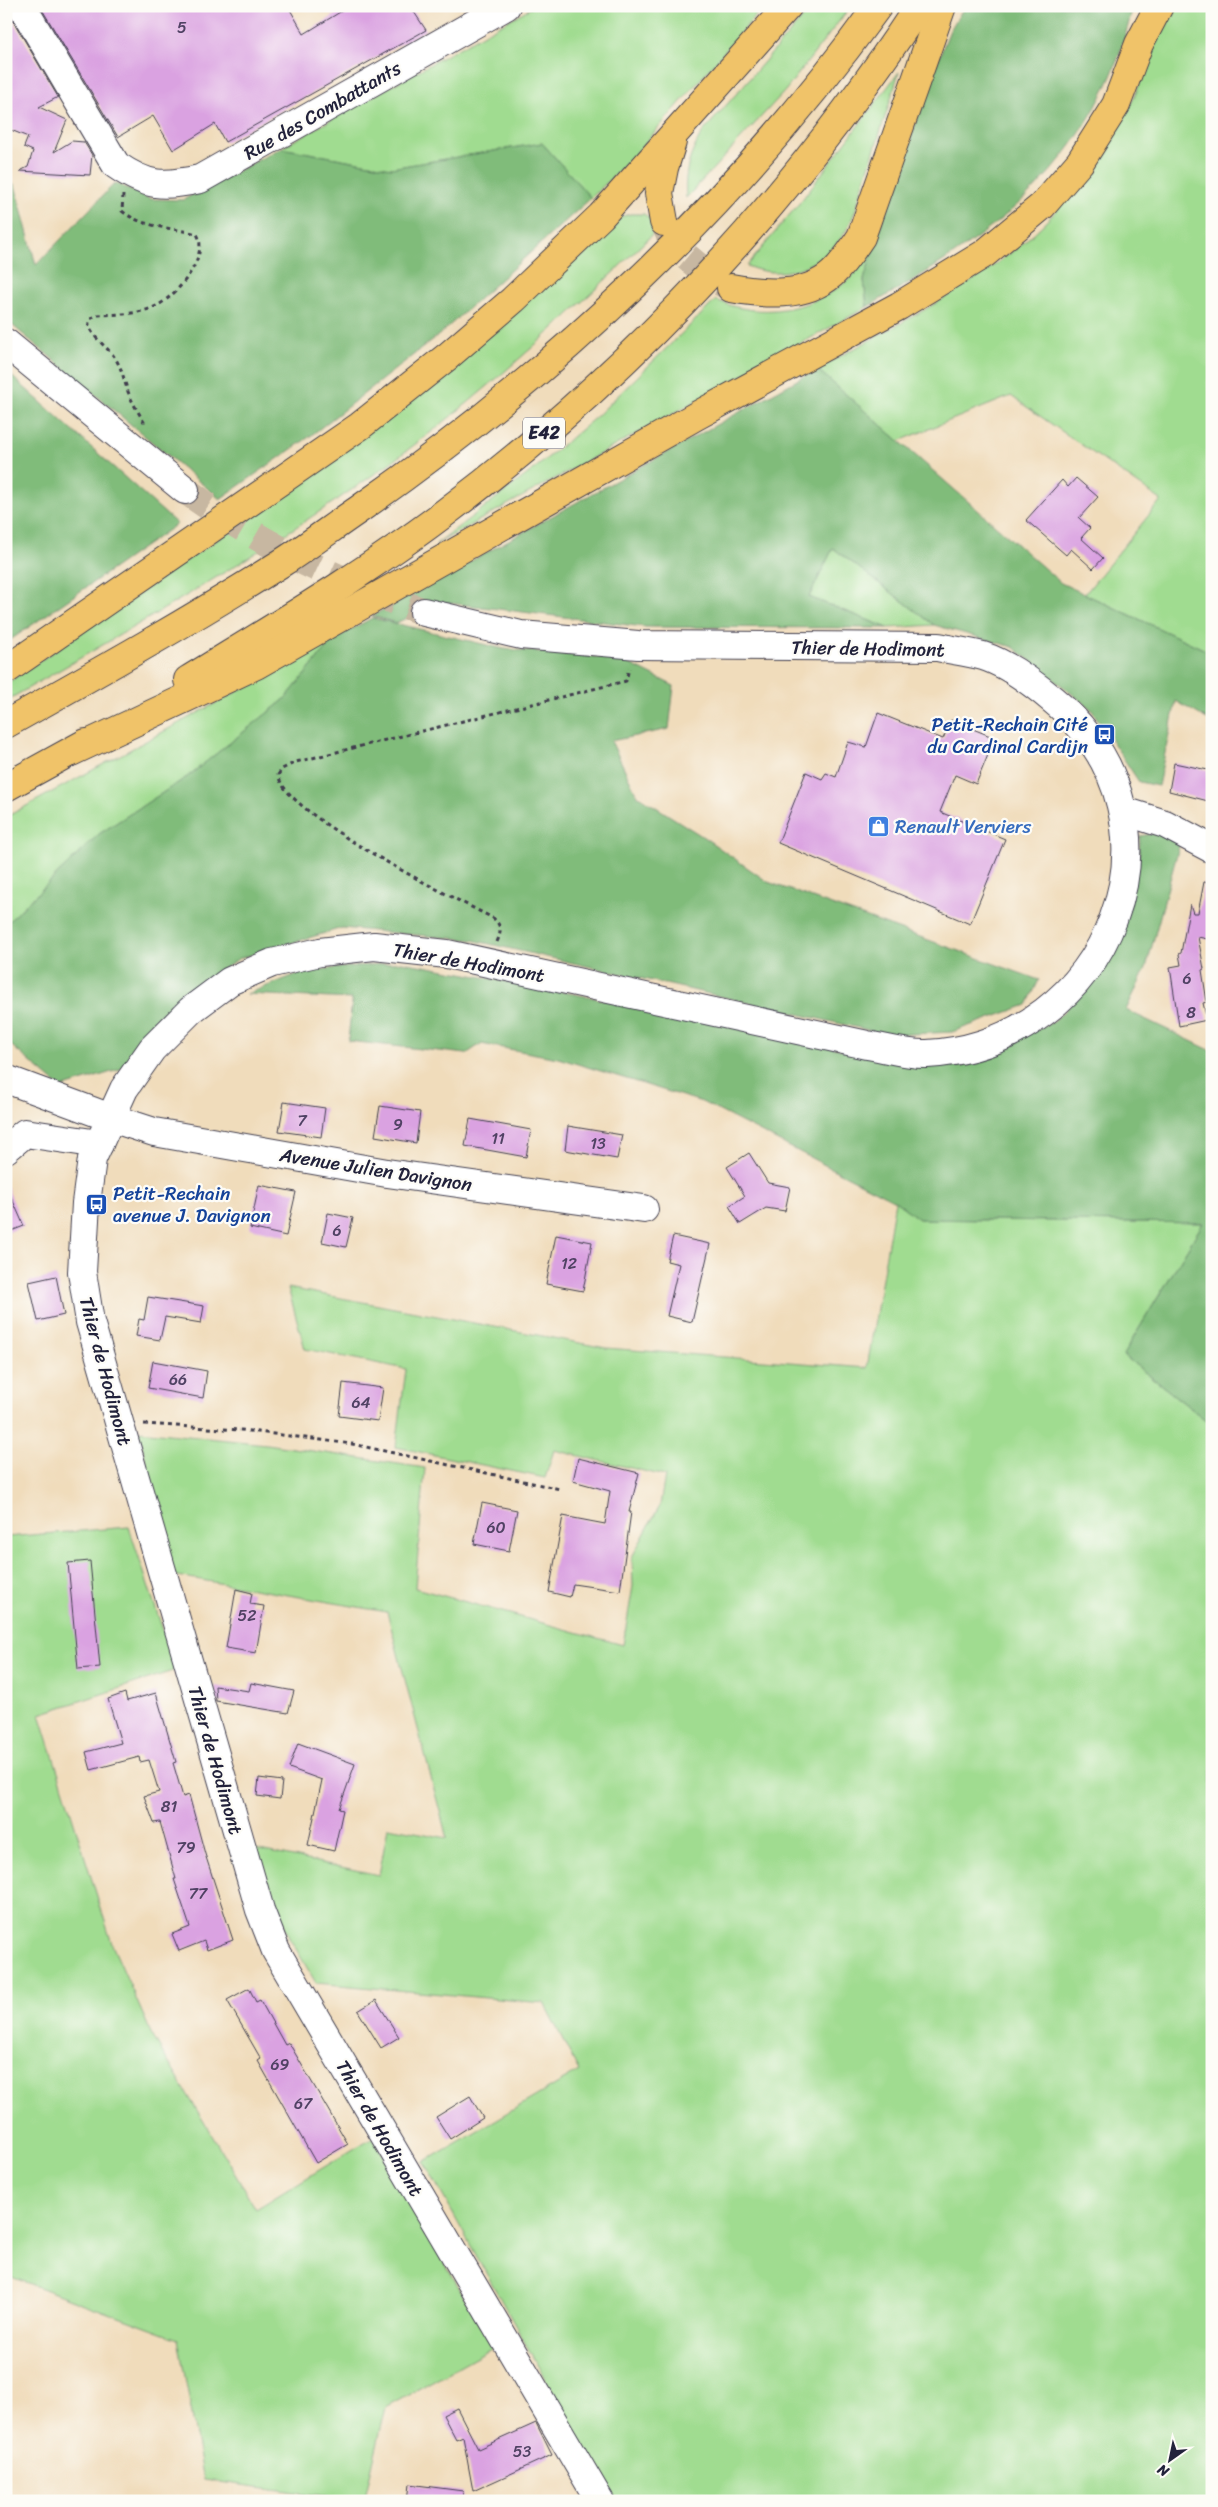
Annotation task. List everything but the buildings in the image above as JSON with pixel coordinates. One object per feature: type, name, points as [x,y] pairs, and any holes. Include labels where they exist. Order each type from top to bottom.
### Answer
[{"type":"highway","points":[[6,670],[360,426],[448,356],[513,300],[601,216],[788,6]]},
{"type":"highway","name":"E42","points":[[6,724],[138,650],[284,561],[401,480],[491,412],[640,279],[726,190],[789,120],[878,6]]},
{"type":"highway","name":"E42","points":[[6,787],[71,752],[348,582],[442,515],[522,453],[610,375],[673,314],[758,222],[893,46],[919,6]]},
{"type":"highway","points":[[731,288],[759,294],[800,289],[830,275],[843,262],[861,237],[942,6]]},
{"type":"highway","points":[[1139,44],[1146,6]]},
{"type":"highway","points":[[71,752],[256,665],[679,426],[899,306],[984,254],[1042,206],[1080,162],[1116,105],[1139,44],[1159,6]]},
{"type":"highway","points":[[664,222],[659,193],[664,168],[674,136]]},
{"type":"street","name":"Rue des Combattants","points":[[22,6],[100,141],[116,165],[131,175],[153,184],[171,186],[200,179],[506,6]]},
{"type":"street","points":[[6,343],[185,490]]},
{"type":"street","name":"Thier de Hodimont","points":[[424,612],[521,635],[629,644],[938,647],[983,656],[1008,668],[1040,689],[1072,715],[1095,742],[1112,773],[1124,811],[1127,860],[1119,903],[1102,946],[1081,977],[1048,1010],[984,1045],[925,1054],[867,1045],[447,954],[374,946],[320,952],[272,963],[230,981],[191,1010],[152,1049],[124,1089],[92,1159],[86,1203],[82,1272],[90,1322],[260,1910],[276,1951],[600,2501]]},
{"type":"street","points":[[1124,811],[1165,824],[1212,849]]},
{"type":"street","name":"Avenue Julien Davignon","points":[[6,1079],[154,1132],[387,1173],[644,1210]]},
{"type":"street","points":[[6,1149],[25,1133],[99,1144]]},
{"type":"path","points":[[131,175],[123,194],[122,211],[132,219],[146,224],[197,234],[200,244],[195,264],[185,280],[172,295],[157,306],[140,312],[98,315],[92,317],[89,322],[89,327],[93,334],[108,349],[120,367],[128,393],[144,422],[134,449]]},
{"type":"path","points":[[492,965],[500,930],[499,924],[493,918],[396,868],[324,822],[286,792],[279,782],[278,775],[282,769],[296,762],[626,681],[629,670],[629,644]]},
{"type":"path","points":[[119,1424],[241,1430],[352,1444],[560,1489]]},
{"type":"green space","points":[[534,6],[764,6],[633,157],[591,198],[542,143],[391,168],[281,148]]},
{"type":"green space","points":[[813,6],[851,6],[785,91],[686,198],[688,164],[702,133]]},
{"type":"green space","points":[[965,6],[1133,6],[1118,59],[1110,79],[1084,127],[1060,160],[1033,190],[1004,217],[939,264],[867,307],[864,280],[878,233],[934,70],[950,30]]},
{"type":"green space","points":[[1168,6],[1212,6],[1212,653],[1085,594],[1161,500],[1011,396],[899,441],[817,369],[920,312],[971,281],[1018,247],[1050,218],[1079,185],[1105,149],[1127,112],[1139,86]]},
{"type":"green space","points":[[899,72],[856,209],[841,238],[831,250],[819,259],[791,271],[762,271],[747,266],[801,201]]},
{"type":"green space","points":[[542,143],[591,198],[440,334],[309,437],[220,499],[6,320],[6,181],[15,185],[36,265],[115,183],[150,199],[183,200],[281,148],[391,168]]},
{"type":"green space","points":[[630,214],[644,214],[653,221],[656,231],[533,347],[435,429],[306,521],[157,613],[6,701],[6,684],[268,505],[617,218]]},
{"type":"green space","points":[[878,233],[864,280],[867,307],[436,544],[533,470],[597,416],[716,300],[735,307],[758,310],[776,310],[812,302],[844,284],[857,271],[867,257]]},
{"type":"green space","points":[[817,369],[1061,583],[1212,653],[1212,722],[1176,701],[1158,786],[1139,782],[1091,709],[1013,647],[934,625],[833,548],[809,597],[888,628],[645,627],[441,602],[396,623],[372,616]]},
{"type":"green space","points":[[6,371],[177,524],[6,643]]},
{"type":"green space","points":[[833,548],[934,625],[888,628],[809,597]]},
{"type":"green space","points":[[372,618],[504,649],[620,659],[674,686],[669,729],[611,741],[637,795],[705,838],[768,882],[1039,980],[1027,1005],[952,1032],[890,1035],[472,940],[342,928],[238,959],[155,1020],[121,1069],[61,1088],[6,1041],[6,924],[99,834],[187,777],[285,699],[334,639]]},
{"type":"green space","points":[[334,639],[285,699],[187,777],[99,834],[6,924],[6,817]]},
{"type":"green space","points":[[1162,832],[1181,839],[1146,968],[1126,1010],[1212,1051],[1212,1425],[1123,1355],[1203,1223],[919,1219],[895,1201],[702,1102],[558,1058],[481,1044],[466,1054],[348,1041],[352,999],[247,994],[305,971],[402,962],[590,997],[920,1066],[975,1060],[1053,1022],[1088,987],[1118,941],[1139,855],[1140,836]]},
{"type":"green space","points":[[895,1201],[919,1219],[1203,1223],[1123,1355],[1212,1425],[1212,2501],[616,2501],[591,2461],[424,2162],[579,2071],[544,2003],[316,1983],[289,1937],[255,1849],[379,1875],[388,1827],[447,1838],[387,1612],[172,1575],[139,1431],[266,1444],[425,1468],[415,1588],[623,1645],[633,1586],[632,1557],[660,1505],[665,1476],[554,1450],[545,1478],[396,1447],[406,1369],[305,1349],[288,1288],[606,1348],[867,1368]]},
{"type":"green space","points":[[129,1527],[176,1670],[40,1714],[113,1947],[152,2035],[256,2209],[373,2137],[493,2347],[386,2407],[364,2501],[204,2480],[178,2339],[6,2275],[6,1537]]},
{"type":"tunnel","points":[[664,223],[676,248],[711,277],[728,286]]},
{"type":"tunnel","points":[[185,490],[242,528],[300,560],[360,587],[424,612]]},
{"type":"place","name":"Petit-Rechain Cité du Cardinal Cardijn","points":[[1104,735]]},
{"type":"place","name":"Renault Verviers","points":[[879,826]]},
{"type":"place","name":"Petit-Rechain avenue J. Davignon","points":[[97,1204]]}]
